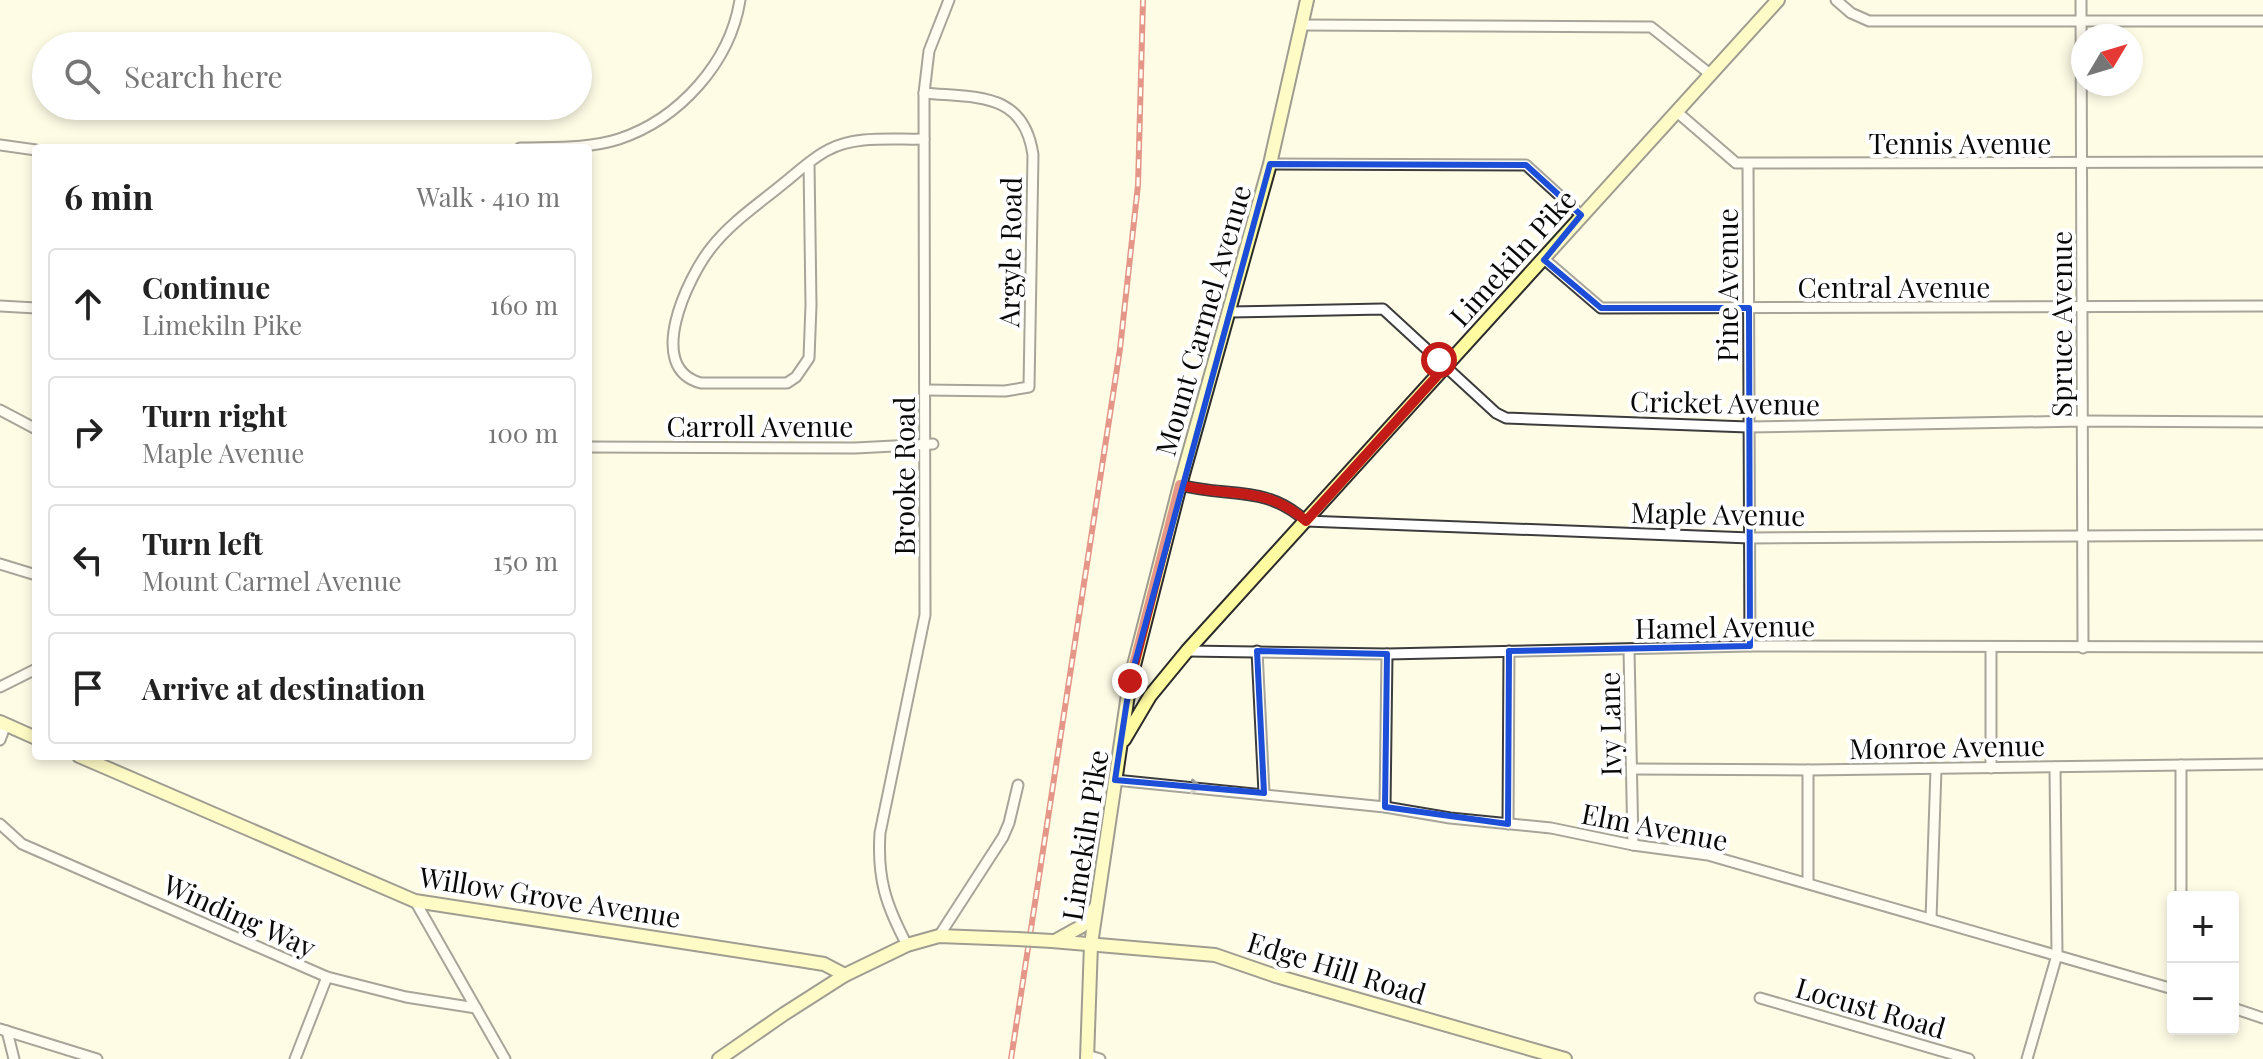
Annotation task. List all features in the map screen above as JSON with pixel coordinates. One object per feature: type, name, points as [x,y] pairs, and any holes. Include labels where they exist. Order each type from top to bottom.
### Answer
[{"type":"main road","name":"Mount Carmel Avenue","points":[[1120,746],[1130,681],[1180,485],[1270,164],[1307,0]]},
{"type":"main road","name":"Limekiln Pike","points":[[719,1059],[845,975],[907,945],[939,936],[1091,944],[1120,746],[1150,696],[1187,651],[1778,0]]},
{"type":"main road","points":[[3,723],[32,736]]},
{"type":"main road","name":"Willow Grove Avenue","points":[[88,760],[415,901],[824,964],[845,975]]},
{"type":"main road","points":[[1054,941],[1082,926],[1097,905]]},
{"type":"main road","points":[[1091,944],[1092,1058]]},
{"type":"main road","name":"Edge Hill Road","points":[[1091,944],[1215,955],[1276,976],[1565,1059]]},
{"type":"street","points":[[577,144],[606,142],[632,134],[676,108],[712,69],[733,29],[740,0]]},
{"type":"street","name":"Brooke Road","points":[[907,945],[888,907],[882,887],[879,852],[883,818],[925,615],[929,444],[925,390],[924,93],[929,51],[949,0]]},
{"type":"street","points":[[1836,0],[1851,13],[1869,21],[2263,21]]},
{"type":"street","name":"Spruce Avenue","points":[[2081,0],[2083,648]]},
{"type":"street","points":[[1301,25],[1651,27],[1710,74]]},
{"type":"street","name":"Argyle Road","points":[[924,93],[977,98],[1010,108],[1026,128],[1033,155],[1029,387],[1005,391],[925,390]]},
{"type":"street","points":[[1677,112],[1736,163],[1748,164]]},
{"type":"street","points":[[809,163],[809,358],[796,377],[787,383],[701,383],[691,380],[674,358],[675,331],[685,294],[709,250],[734,224],[809,163],[827,150],[849,142],[924,139]]},
{"type":"street","points":[[0,145],[32,149]]},
{"type":"street","name":"Tennis Avenue","points":[[1748,164],[2263,162]]},
{"type":"street","points":[[1270,164],[1526,165],[1581,215]]},
{"type":"street","name":"Pine Avenue","points":[[1748,164],[1750,646]]},
{"type":"street","name":"Central Avenue","points":[[1544,259],[1601,308],[2263,306]]},
{"type":"street","points":[[0,306],[32,308]]},
{"type":"street","name":"Cricket Avenue","points":[[1230,312],[1383,309],[1496,413],[1506,418],[1748,427],[2082,421],[2263,422]]},
{"type":"street","points":[[0,410],[32,427]]},
{"type":"street","name":"Carroll Avenue","points":[[592,447],[855,448],[929,444]]},
{"type":"street","points":[[1180,485],[1261,495],[1291,507],[1306,521]]},
{"type":"street","name":"Maple Avenue","points":[[1306,521],[1750,538],[2263,535]]},
{"type":"street","points":[[0,564],[32,574]]},
{"type":"street","name":"Hamel Avenue","points":[[1187,651],[1387,654],[1750,646],[2263,647]]},
{"type":"street","points":[[1991,647],[1991,768]]},
{"type":"street","name":"Ivy Lane","points":[[1629,650],[1633,845]]},
{"type":"street","points":[[1257,651],[1264,793]]},
{"type":"street","points":[[1508,824],[1509,651]]},
{"type":"street","points":[[1385,807],[1387,654]]},
{"type":"street","points":[[0,687],[32,671]]},
{"type":"street","points":[[0,740],[3,723]]},
{"type":"street","name":"Monroe Avenue","points":[[1632,769],[1936,769],[2263,764]]},
{"type":"street","points":[[2181,765],[2181,891]]},
{"type":"street","points":[[2027,1059],[2057,955],[2055,767]]},
{"type":"street","points":[[1931,919],[1936,769]]},
{"type":"street","points":[[1808,770],[1808,883]]},
{"type":"street","name":"Elm Avenue","points":[[1115,780],[1385,807],[1551,828],[1633,845],[1708,855],[2167,987]]},
{"type":"street","points":[[939,936],[1003,837],[1018,785]]},
{"type":"street","name":"Winding Way","points":[[0,824],[22,844],[327,977],[406,997],[476,1008]]},
{"type":"street","points":[[415,901],[505,1059]]},
{"type":"street","points":[[295,1059],[327,977]]},
{"type":"street","name":"Locust Road","points":[[1760,998],[1969,1059]]},
{"type":"street","points":[[2239,1010],[2263,1018]]},
{"type":"street","points":[[4,1030],[14,1059]]},
{"type":"street","points":[[4,1030],[97,1059]]},
{"type":"highlighted area","points":[[1270,164],[1526,165],[1581,215],[1544,260],[1601,308],[1749,308],[1750,646],[1509,651],[1508,824],[1385,807],[1387,654],[1257,651],[1264,793],[1115,780],[1130,681]]},
{"type":"railway","points":[[1011,1059],[1120,349],[1138,185],[1143,0]]},
{"type":"route","points":[[1130,681],[1180,485],[1261,495],[1291,507],[1306,521],[1446,366],[1439,360]]}]
